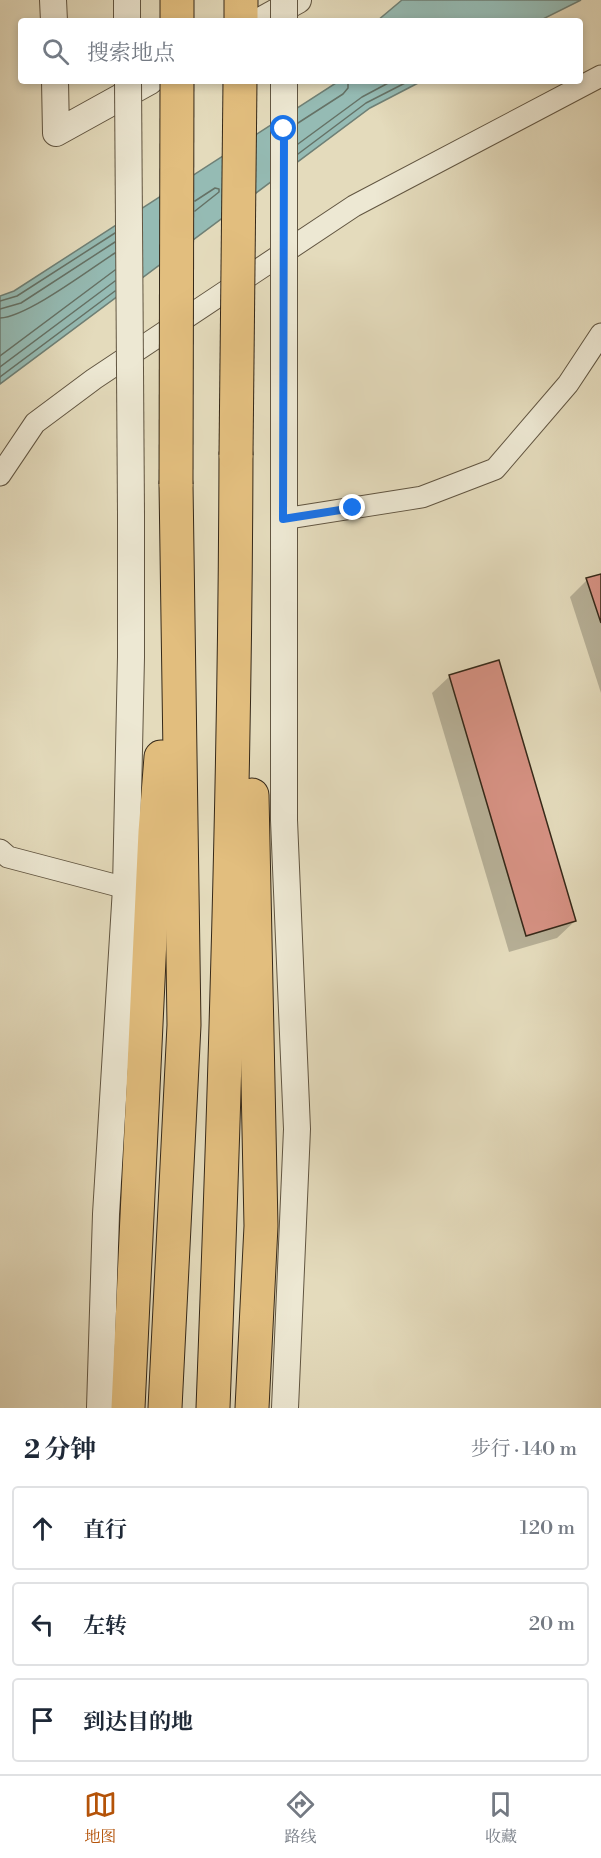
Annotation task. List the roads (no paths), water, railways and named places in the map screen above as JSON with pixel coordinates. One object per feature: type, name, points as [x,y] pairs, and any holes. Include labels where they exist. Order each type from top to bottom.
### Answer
[{"type":"highway","points":[[177,0],[177,18]]},
{"type":"highway","points":[[241,0],[241,18]]},
{"type":"highway","points":[[165,1408],[184,1026],[176,484],[177,84]]},
{"type":"highway","points":[[213,1408],[227,1027],[236,572],[240,84]]},
{"type":"highway","points":[[128,1408],[155,832],[178,570]]},
{"type":"highway","points":[[236,572],[253,821],[255,893],[261,1226],[252,1408]]},
{"type":"street","points":[[53,0],[54,18]]},
{"type":"street","points":[[127,0],[128,18]]},
{"type":"street","points":[[284,0],[284,18]]},
{"type":"street","points":[[265,18],[298,0]]},
{"type":"street","points":[[0,475],[35,423],[94,379],[354,206],[601,76]]},
{"type":"street","points":[[55,84],[56,133],[145,84]]},
{"type":"street","points":[[100,1408],[106,1214],[126,888],[131,657],[128,84]]},
{"type":"street","points":[[284,84],[284,820],[297,1129],[285,1408]]},
{"type":"street","points":[[283,519],[422,497],[495,469],[568,384],[601,334]]},
{"type":"street","points":[[0,850],[8,857],[126,888]]},
{"type":"water","points":[[402,0],[581,0],[545,18],[381,18]]},
{"type":"water","points":[[334,84],[416,84],[370,108],[0,384],[0,296],[14,291]]}]
